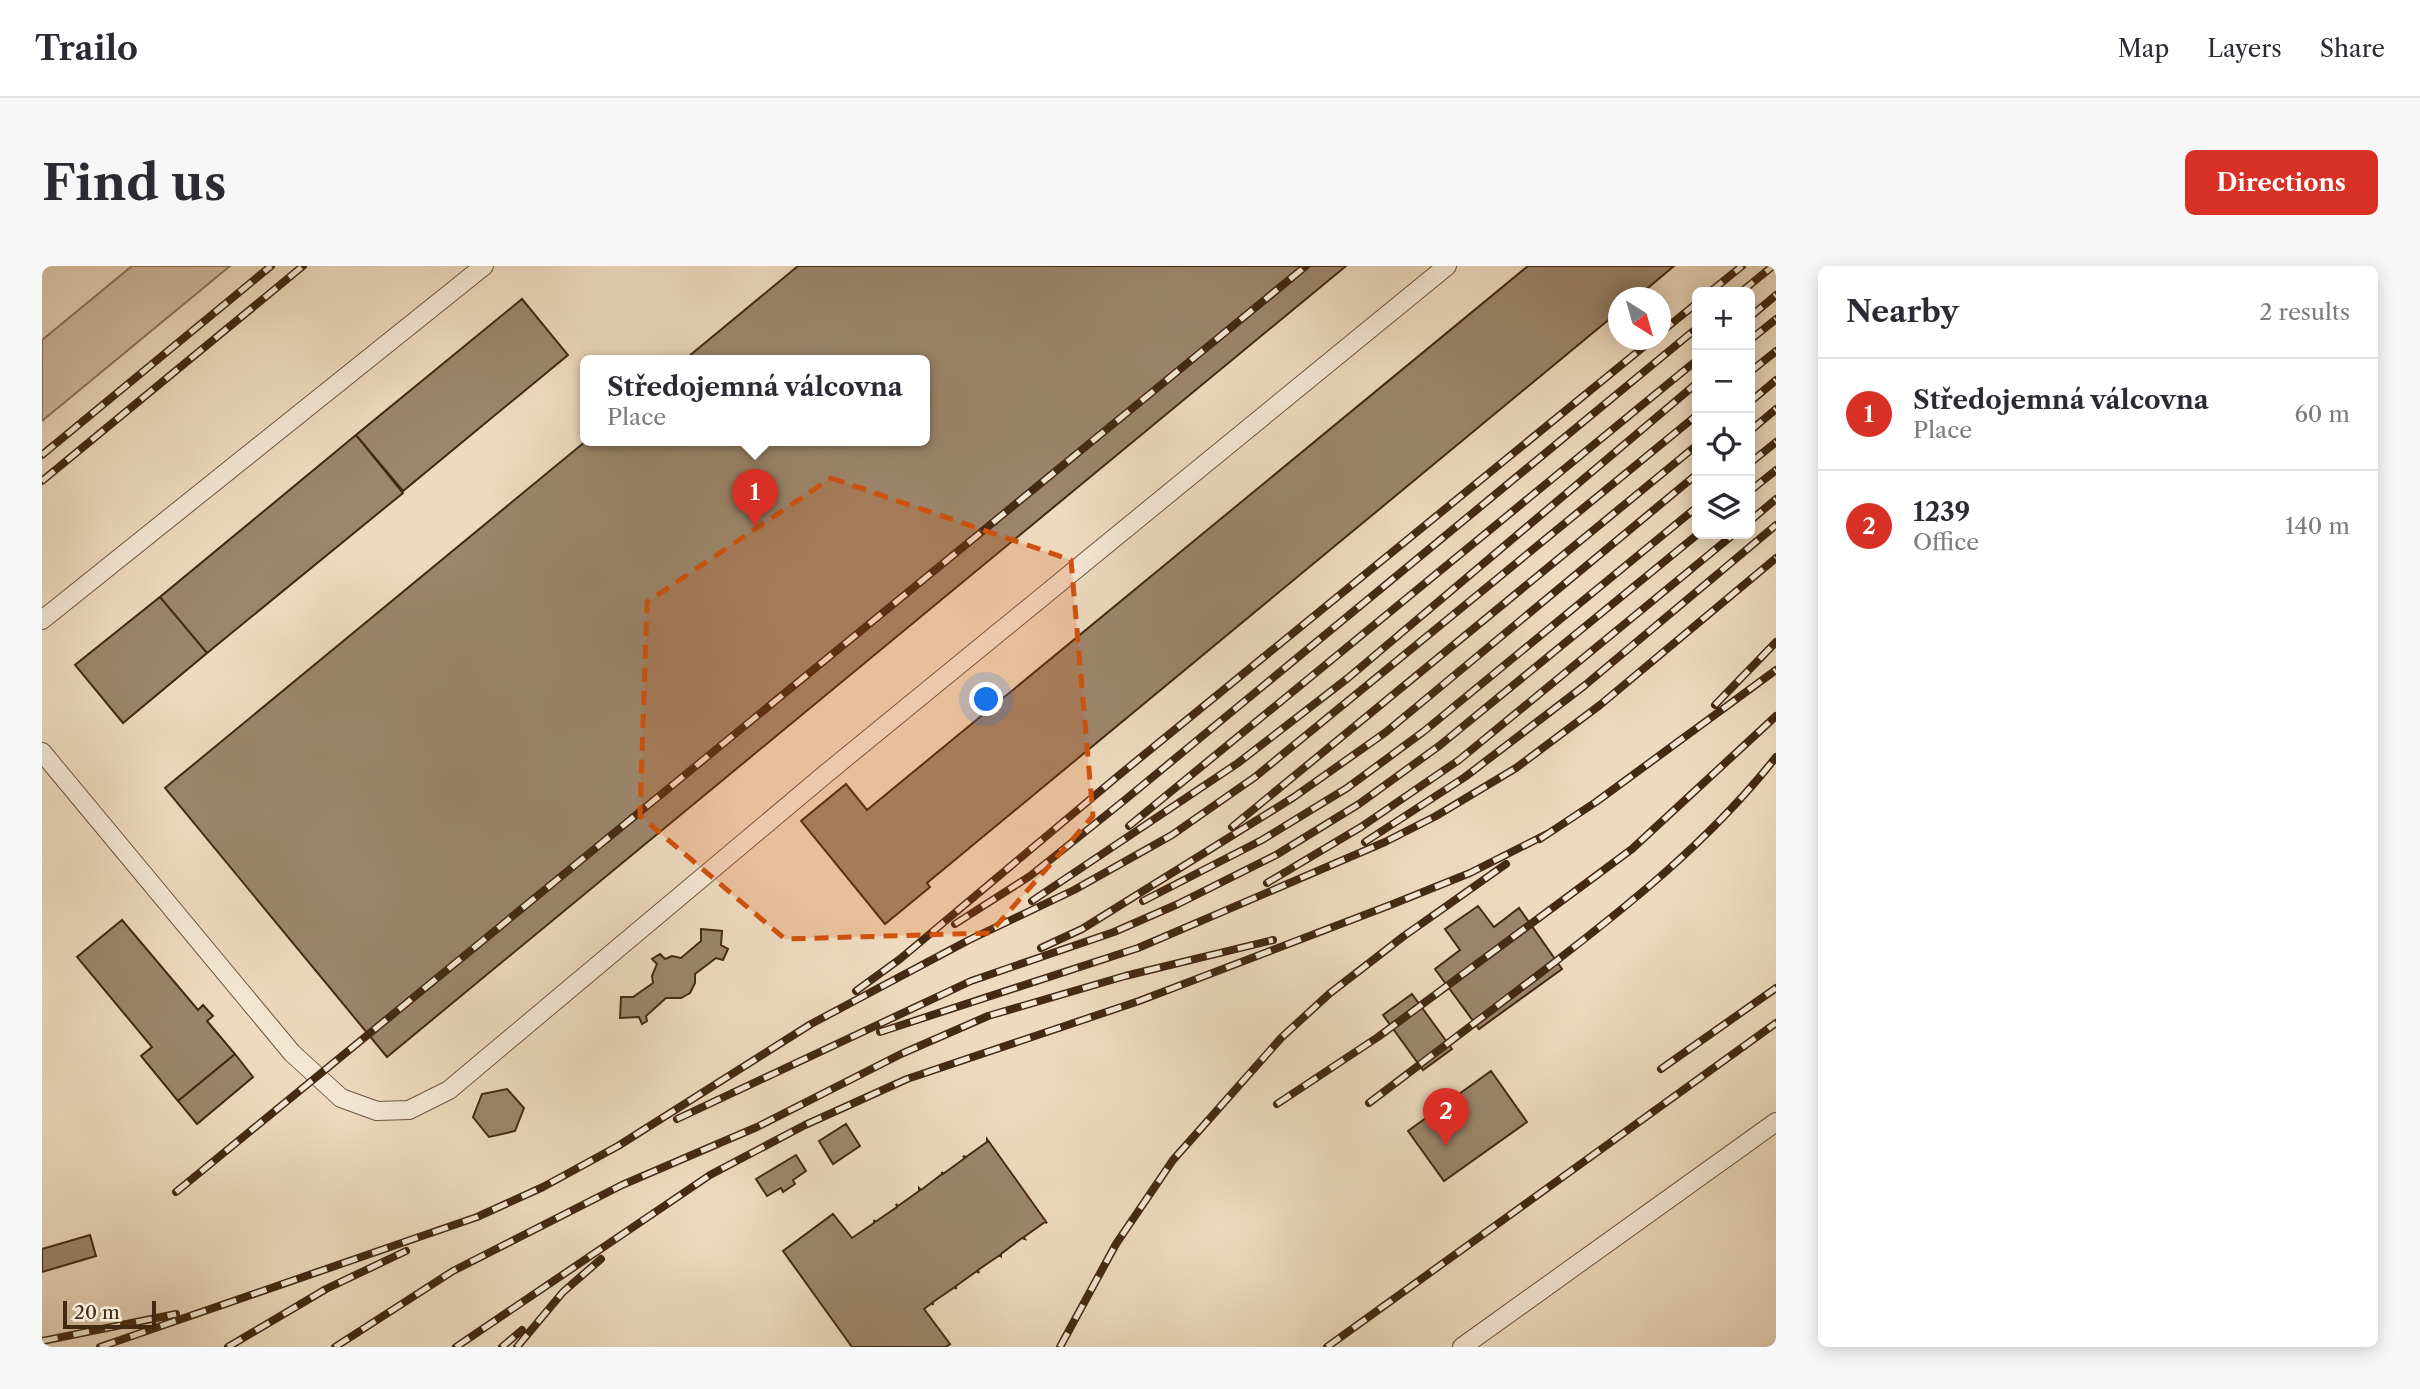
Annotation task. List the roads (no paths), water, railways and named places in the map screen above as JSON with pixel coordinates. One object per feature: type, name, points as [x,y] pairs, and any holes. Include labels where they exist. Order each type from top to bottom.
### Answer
[{"type":"lane","points":[[42,620],[484,266]]},
{"type":"lane","points":[[42,752],[292,1053],[341,1098],[377,1111],[410,1110],[449,1090],[828,772],[1447,266]]},
{"type":"lane","points":[[1462,1347],[1776,1122]]},
{"type":"railway","points":[[42,455],[271,266]]},
{"type":"railway","points":[[42,481],[303,266]]},
{"type":"railway","points":[[176,1192],[1306,266]]},
{"type":"railway","points":[[1716,287],[1742,266]]},
{"type":"railway","points":[[1747,287],[1773,266]]},
{"type":"railway","points":[[1755,313],[1776,295]]},
{"type":"railway","points":[[1671,324],[1692,307]]},
{"type":"railway","points":[[1755,336],[1776,319]]},
{"type":"railway","points":[[955,924],[1030,876],[1126,799],[1692,332]]},
{"type":"railway","points":[[856,991],[900,959],[1118,776],[1640,350]]},
{"type":"railway","points":[[1755,368],[1776,351]]},
{"type":"railway","points":[[1129,826],[1692,364]]},
{"type":"railway","points":[[1755,398],[1776,380]]},
{"type":"railway","points":[[1032,901],[1238,763],[1348,678],[1692,387]]},
{"type":"railway","points":[[1755,427],[1776,409]]},
{"type":"railway","points":[[100,1347],[477,1217],[543,1187],[618,1146],[811,1024],[969,940],[1074,890],[1172,835],[1255,777],[1692,419]]},
{"type":"railway","points":[[1755,459],[1776,442]]},
{"type":"railway","points":[[1232,827],[1692,449]]},
{"type":"railway","points":[[1755,487],[1776,470]]},
{"type":"railway","points":[[1041,948],[1082,929],[1294,797],[1386,732],[1695,476]]},
{"type":"railway","points":[[1755,517],[1776,499]]},
{"type":"railway","points":[[1143,901],[1262,840],[1347,788],[1423,732],[1692,511]]},
{"type":"railway","points":[[1365,842],[1465,777],[1584,686],[1776,525]]},
{"type":"railway","points":[[677,1119],[971,981],[1114,932],[1178,904],[1276,855],[1359,804],[1439,746],[1692,539]]},
{"type":"railway","points":[[1267,883],[1361,827],[1459,760],[1728,539]]},
{"type":"railway","points":[[880,1032],[1138,948],[1385,842],[1436,816],[1516,768],[1600,705],[1776,558]]},
{"type":"railway","points":[[1715,705],[1776,642]]},
{"type":"railway","points":[[1540,839],[1596,802],[1776,670]]},
{"type":"railway","points":[[1277,1104],[1378,1037],[1632,849],[1776,716]]},
{"type":"railway","points":[[1369,1103],[1538,975],[1664,873],[1723,818],[1776,757]]},
{"type":"railway","points":[[456,1347],[710,1175],[805,1125],[907,1079],[1139,1001],[1393,904],[1470,873],[1547,834]]},
{"type":"railway","points":[[1060,1347],[1116,1244],[1173,1160],[1281,1038],[1329,994],[1404,936],[1506,864]]},
{"type":"railway","points":[[335,1347],[453,1271],[622,1185],[757,1127],[901,1054],[988,1016],[1125,976],[1273,940]]},
{"type":"railway","points":[[1661,1069],[1776,988]]},
{"type":"railway","points":[[1327,1347],[1776,1023]]},
{"type":"railway","points":[[228,1347],[326,1289],[406,1251]]},
{"type":"railway","points":[[517,1347],[563,1292],[601,1259]]},
{"type":"railway","points":[[42,1341],[176,1314]]},
{"type":"railway","points":[[502,1347],[522,1330]]},
{"type":"place","name":"Středojemná válcovna","points":[[755,527]]},
{"type":"place","name":"1239","points":[[1446,1146]]}]
